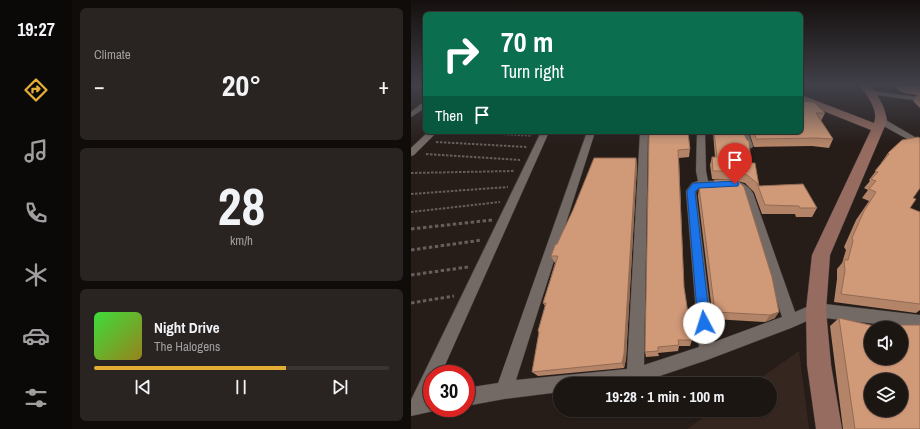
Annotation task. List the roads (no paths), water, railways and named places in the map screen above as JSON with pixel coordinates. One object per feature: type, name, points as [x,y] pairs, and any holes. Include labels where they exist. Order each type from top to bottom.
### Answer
[{"type":"main road","points":[[820,105],[879,125]]},
{"type":"main road","points":[[829,429],[819,365],[816,310],[821,255],[879,125],[880,110],[877,105]]},
{"type":"street","points":[[411,115],[423,106]]},
{"type":"street","points":[[879,125],[920,143]]},
{"type":"street","points":[[411,153],[431,134]]},
{"type":"street","points":[[437,365],[544,134]]},
{"type":"street","points":[[503,390],[590,134]]},
{"type":"street","points":[[635,376],[644,134]]},
{"type":"street","points":[[701,134],[701,172],[705,184]]},
{"type":"street","points":[[745,134],[749,146]]},
{"type":"street","points":[[707,352],[691,191],[696,185],[735,184],[741,186],[748,193],[791,322]]},
{"type":"street","points":[[626,377],[635,376],[707,352],[791,322],[816,310],[920,322]]},
{"type":"street","points":[[475,396],[503,390],[553,385]]}]
